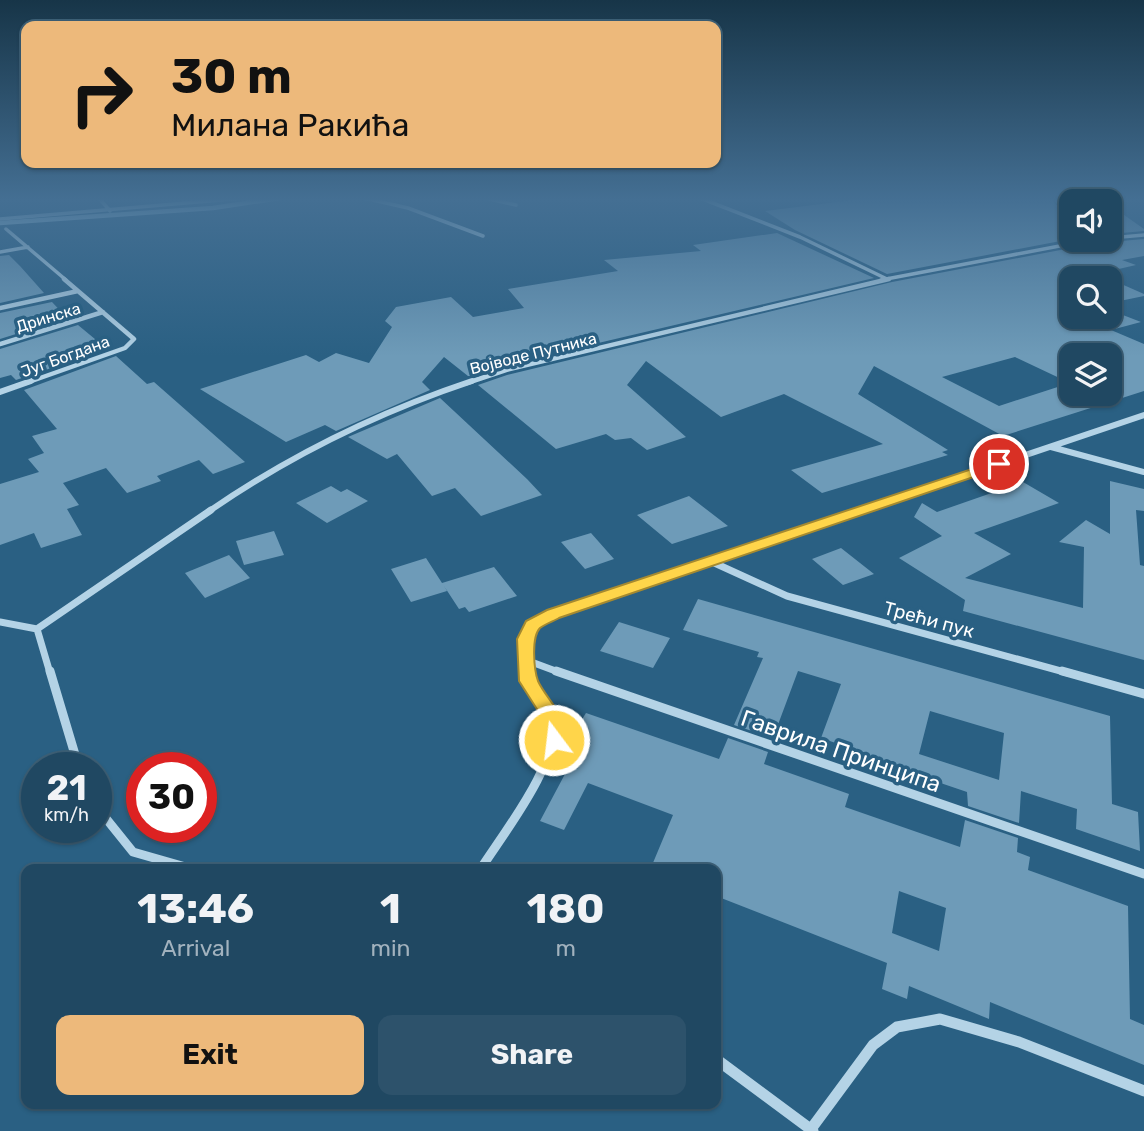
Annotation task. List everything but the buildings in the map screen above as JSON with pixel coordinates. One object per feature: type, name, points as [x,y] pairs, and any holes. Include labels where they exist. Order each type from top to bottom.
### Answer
[{"type":"street","name":"Југ Богдана","points":[[0,392],[130,345],[132,337],[32,251]]},
{"type":"street","points":[[830,251],[887,279]]},
{"type":"street","name":"Војводе Путника","points":[[37,629],[253,481],[350,430],[433,394],[506,370],[887,279],[1035,251]]},
{"type":"street","name":"Дринска","points":[[0,309],[78,291]]},
{"type":"street","name":"Дринска","points":[[0,344],[103,312]]},
{"type":"street","points":[[484,864],[546,763],[554,740],[552,716],[528,681],[526,639],[532,625],[553,614],[1144,415]]},
{"type":"street","points":[[1051,447],[1144,472]]},
{"type":"street","name":"Трећи пук","points":[[710,561],[787,596],[1144,694]]},
{"type":"street","points":[[0,622],[37,629],[74,752]]},
{"type":"street","name":"Гаврила Принципа","points":[[526,660],[612,693],[1144,874]]},
{"type":"street","points":[[112,826],[133,852],[175,864]]},
{"type":"street","points":[[721,1063],[812,1130],[873,1045],[897,1027],[940,1019],[1019,1042],[1144,1091]]},
{"type":"route","points":[[554,740],[552,716],[528,681],[526,639],[532,625],[553,614],[999,464]]}]
